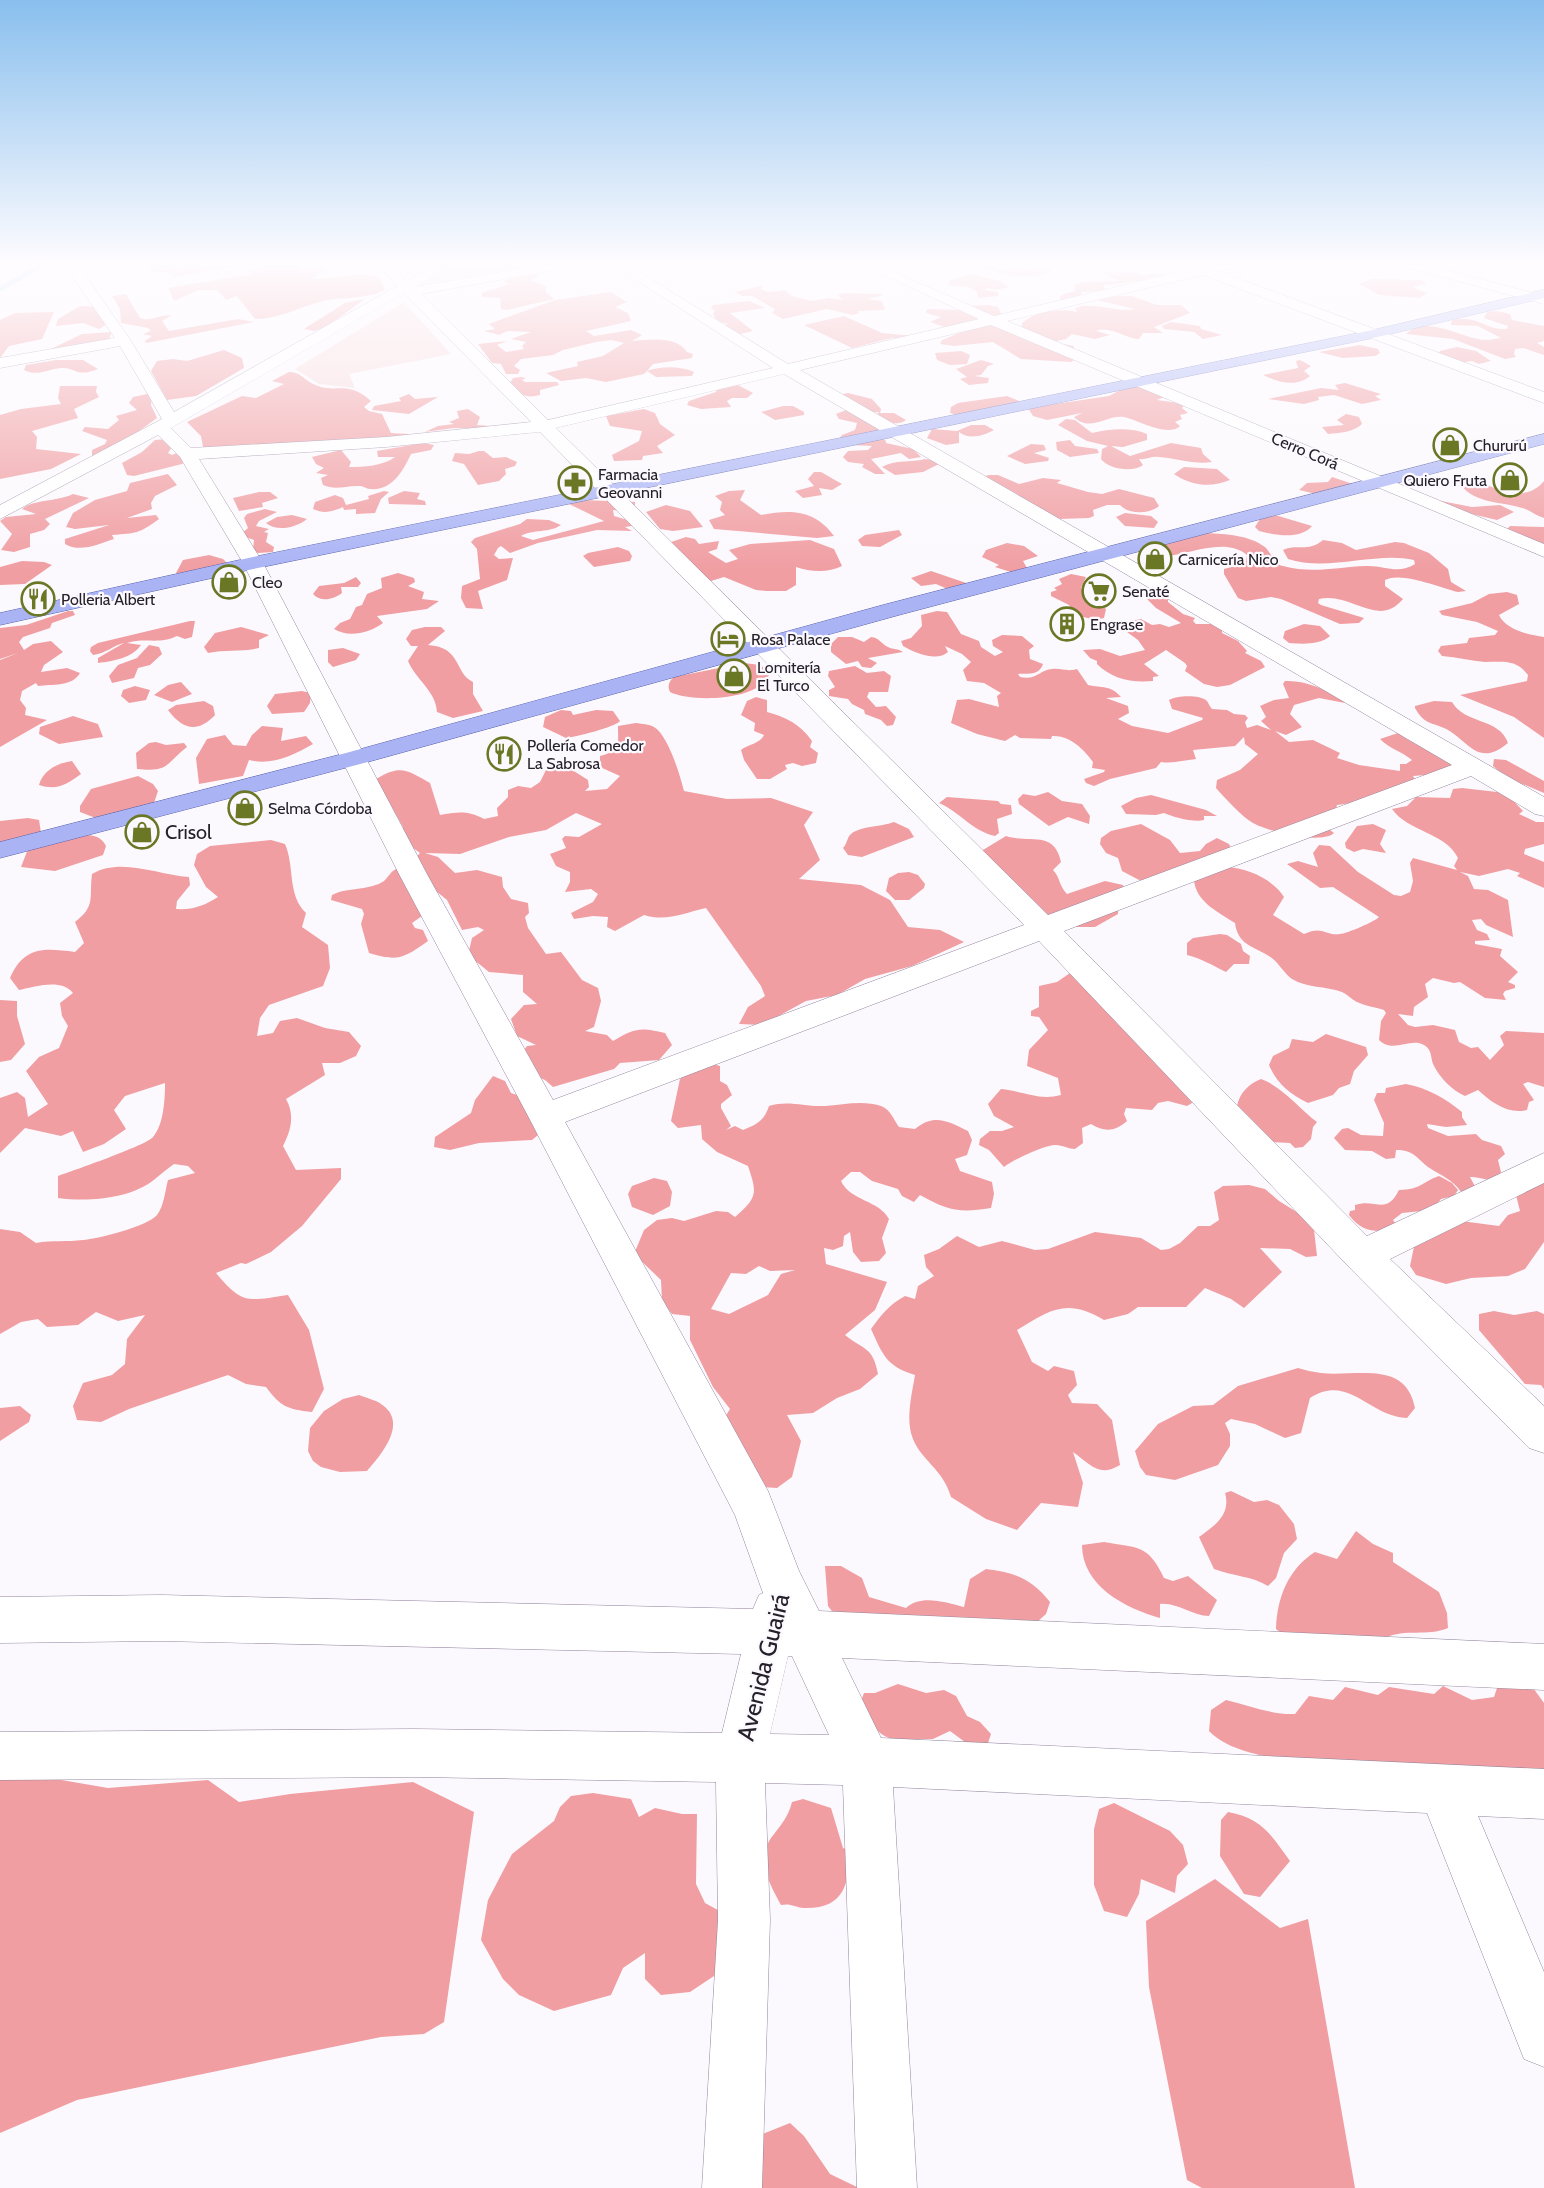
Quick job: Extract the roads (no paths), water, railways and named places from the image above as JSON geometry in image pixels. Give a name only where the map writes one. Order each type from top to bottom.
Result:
[{"type":"main road","points":[[0,619],[253,563],[898,433],[1205,367]]},
{"type":"main road","points":[[0,850],[355,758],[764,645],[1544,439]]},
{"type":"street","points":[[137,367],[166,424],[187,454],[253,563],[414,876],[545,1116],[1474,766]]},
{"type":"street","points":[[0,513],[268,367]]},
{"type":"street","points":[[487,367],[606,491],[764,645],[1044,928],[1362,1256],[1544,1434]]},
{"type":"street","points":[[783,367],[1544,808]]},
{"type":"street","points":[[187,454],[386,442],[545,426],[794,367]]},
{"type":"street","name":"Cerro Corá","points":[[1108,367],[1544,551]]},
{"type":"street","points":[[1461,367],[1544,398]]},
{"type":"street","points":[[21,482],[63,477]]},
{"type":"street","name":"Avenida Guairá","points":[[545,1116],[753,1506],[781,1582],[787,1632],[867,1761],[887,2188]]},
{"type":"street","points":[[1362,1256],[1544,1167]]},
{"type":"street","points":[[0,1620],[61,1617],[787,1632],[1308,1658],[1544,1666]]},
{"type":"street","name":"Avenida Guairá","points":[[732,2188],[744,1920],[740,1758],[787,1632]]},
{"type":"street","points":[[0,1756],[414,1753],[867,1761],[1544,1794]]},
{"type":"street","points":[[1442,1789],[1544,2039]]},
{"type":"place","name":"Chururú","points":[[1450,445]]},
{"type":"place","name":"Quiero Fruta","points":[[1510,480]]},
{"type":"place","name":"Farmacia Geovanni","points":[[575,483]]},
{"type":"place","name":"Carnicería Nico","points":[[1155,559]]},
{"type":"place","name":"Cleo","points":[[229,582]]},
{"type":"place","name":"Senaté","points":[[1099,591]]},
{"type":"place","name":"Polleria Albert","points":[[38,599]]},
{"type":"place","name":"Engrase","points":[[1067,624]]},
{"type":"place","name":"Rosa Palace","points":[[728,639]]},
{"type":"place","name":"Lomitería El Turco","points":[[734,676]]},
{"type":"place","name":"Pollería Comedor La Sabrosa","points":[[504,754]]},
{"type":"place","name":"Selma Córdoba","points":[[245,808]]},
{"type":"place","name":"Crisol","points":[[142,832]]}]
